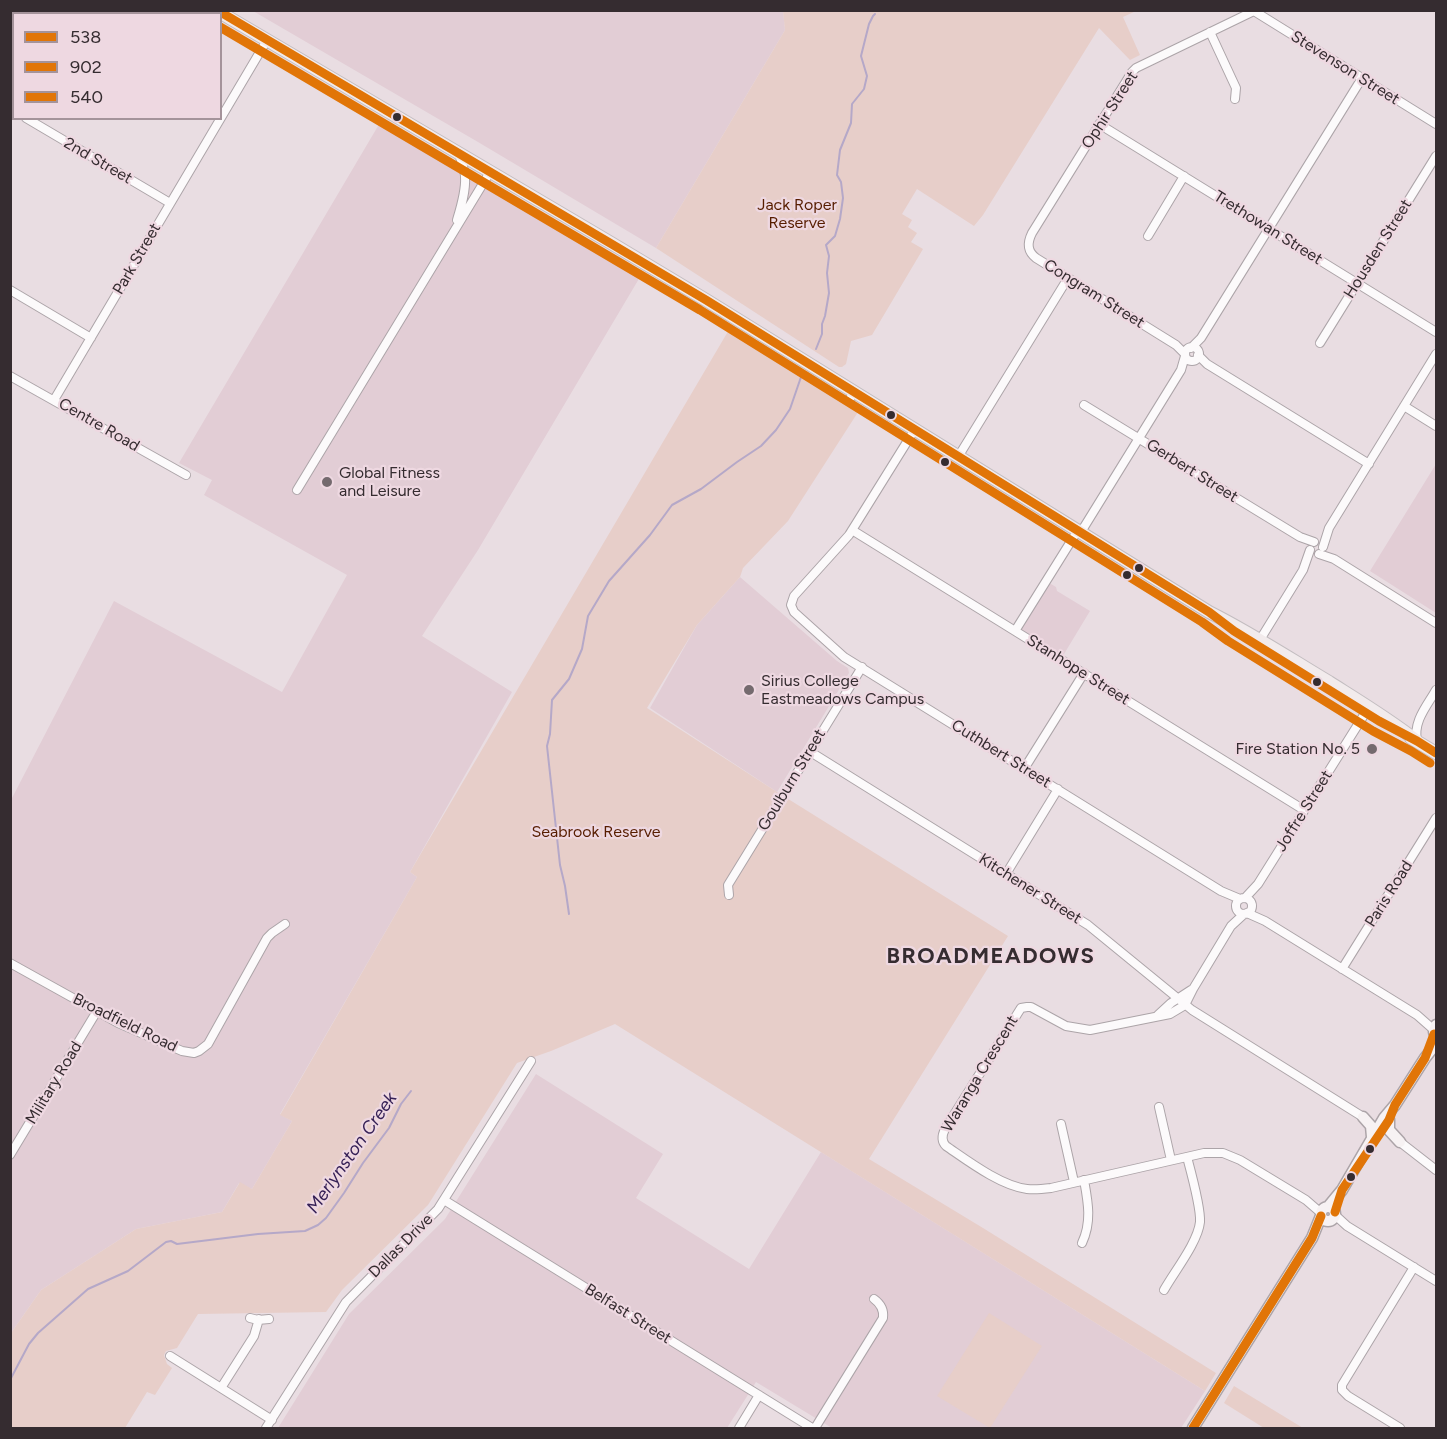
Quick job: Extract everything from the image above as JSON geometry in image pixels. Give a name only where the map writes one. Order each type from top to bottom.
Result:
[{"type":"main road","points":[[222,14],[706,300],[852,396],[915,429],[1209,612],[1236,625],[1258,642],[1437,753]]},
{"type":"main road","points":[[1367,710],[1399,733],[1417,741]]},
{"type":"street","name":"Ophir Street","points":[[1032,233],[1136,68],[1255,11]]},
{"type":"street","name":"Stevenson Street","points":[[1255,11],[1437,124]]},
{"type":"street","points":[[1210,32],[1236,88],[1235,99]]},
{"type":"street","name":"Park Street","points":[[222,116],[267,40]]},
{"type":"street","points":[[1015,631],[1192,354],[1362,78]]},
{"type":"street","name":"2nd Street","points":[[29,120],[171,203]]},
{"type":"street","name":"Park Street","points":[[54,400],[220,120]]},
{"type":"street","name":"Trethowan Street","points":[[1100,124],[1437,332]]},
{"type":"street","points":[[453,233],[465,181],[459,154]]},
{"type":"street","name":"Housden Street","points":[[1320,343],[1437,156]]},
{"type":"street","points":[[297,490],[490,172]]},
{"type":"street","points":[[1148,236],[1184,176]]},
{"type":"street","name":"Congram Street","points":[[1032,233],[1028,246],[1033,255],[1369,464]]},
{"type":"street","points":[[958,457],[1068,278]]},
{"type":"street","points":[[10,290],[91,338]]},
{"type":"street","points":[[1258,642],[1437,354]]},
{"type":"street","name":"Centre Road","points":[[10,376],[186,475]]},
{"type":"street","name":"Gerbert Street","points":[[1084,405],[1316,549]]},
{"type":"street","points":[[1404,406],[1437,426]]},
{"type":"street","points":[[852,530],[915,429]]},
{"type":"street","name":"Cuthbert Street","points":[[852,530],[798,592],[791,605],[797,616],[832,647],[844,657],[1417,1015],[1436,1032]]},
{"type":"street","name":"Stanhope Street","points":[[852,530],[1304,810]]},
{"type":"street","points":[[1316,549],[1437,623]]},
{"type":"street","name":"Goulburn Street","points":[[729,895],[728,885],[862,667]]},
{"type":"street","points":[[1024,768],[1084,673]]},
{"type":"street","points":[[1401,729],[1411,726],[1418,719],[1437,690]]},
{"type":"street","name":"Joffre Street","points":[[1185,1005],[1367,710]]},
{"type":"street","points":[[1417,741],[1415,729],[1418,719]]},
{"type":"street","name":"Kitchener Street","points":[[809,752],[1088,925],[1185,1005],[1363,1117]]},
{"type":"street","points":[[1005,874],[1058,789]]},
{"type":"street","name":"Paris Road","points":[[1342,969],[1437,818]]},
{"type":"street","name":"Broadfield Road","points":[[10,963],[118,1023],[182,1051],[194,1053],[208,1044],[267,938],[285,924]]},
{"type":"street","name":"Joffre Street","points":[[1178,999],[1193,989]]},
{"type":"street","name":"Waranga Crescent","points":[[1157,1016],[1178,999]]},
{"type":"street","name":"Waranga Crescent","points":[[1185,1005],[1170,1014],[1090,1030],[1066,1026],[1031,1007],[1021,1008],[943,1133],[942,1141],[946,1146],[1008,1184],[1026,1189],[1051,1188],[1210,1152],[1229,1154],[1437,1281]]},
{"type":"street","name":"Military Road","points":[[10,1155],[97,1011]]},
{"type":"street","points":[[1193,1428],[1425,1058],[1436,1032]]},
{"type":"street","name":"Dallas Drive","points":[[266,1428],[345,1302],[432,1217],[531,1061]]},
{"type":"street","points":[[1159,1107],[1171,1160]]},
{"type":"street","points":[[1363,1117],[1377,1121],[1386,1119]]},
{"type":"street","points":[[1363,1117],[1371,1126],[1375,1139]]},
{"type":"street","points":[[1386,1119],[1389,1130],[1400,1142],[1437,1170]]},
{"type":"street","points":[[1061,1124],[1074,1182]]},
{"type":"street","points":[[1375,1139],[1385,1136],[1400,1142]]},
{"type":"street","points":[[1164,1290],[1194,1240],[1200,1223],[1187,1157]]},
{"type":"street","points":[[1082,1243],[1089,1222],[1089,1203],[1084,1180]]},
{"type":"street","name":"Belfast Street","points":[[444,1200],[814,1428]]},
{"type":"street","points":[[1400,1428],[1348,1396],[1342,1390],[1342,1384],[1414,1267]]},
{"type":"street","points":[[814,1428],[883,1318],[882,1309],[874,1299]]},
{"type":"street","points":[[250,1318],[269,1319]]},
{"type":"street","points":[[221,1388],[254,1336],[259,1319]]},
{"type":"street","points":[[170,1356],[272,1420]]},
{"type":"street","points":[[739,1428],[759,1395]]},
{"type":"shaded area","points":[[783,10],[785,30],[656,248],[253,11]]},
{"type":"shaded area","points":[[381,121],[453,169],[640,277],[478,550],[422,636],[512,692],[410,872],[417,877],[280,1114],[292,1121],[252,1189],[239,1183],[222,1212],[136,1229],[41,1290],[11,1333],[11,800],[114,601],[282,692],[347,575],[204,495],[212,480],[179,463]]},
{"type":"shaded area","points":[[1436,464],[1436,613],[1370,571]]},
{"type":"shaded area","name":"Sirius College Eastmeadows Campus","points":[[740,577],[848,668],[849,673],[777,792],[650,708],[697,625]]},
{"type":"shaded area","points":[[1046,581],[1056,587],[1057,591],[1090,611],[1061,659],[1015,631]]},
{"type":"shaded area","points":[[536,1074],[663,1154],[636,1198],[749,1269],[821,1152],[1205,1391],[1181,1428],[832,1428],[756,1382],[727,1428],[278,1428],[349,1314],[445,1219]]},
{"type":"green space","name":"Jack Roper Reserve","points":[[783,11],[1136,11],[1123,17],[1140,55],[1130,60],[1099,28],[974,226],[917,189],[902,214],[912,220],[908,227],[917,233],[911,242],[923,249],[872,335],[851,341],[846,364],[842,367],[656,248],[785,30]]},
{"type":"green space","name":"Seabrook Reserve","points":[[730,328],[860,409],[788,521],[743,568],[740,577],[697,625],[647,708],[1008,936],[869,1159],[1216,1373],[1205,1391],[615,1024],[517,1063],[428,1205],[342,1290],[326,1312],[198,1314],[177,1348],[166,1351],[164,1355],[167,1364],[172,1368],[155,1395],[147,1392],[125,1428],[11,1428],[11,1333],[41,1290],[136,1229],[222,1212],[240,1182],[252,1189],[292,1121],[280,1115],[417,877],[410,872]]},
{"type":"green space","points":[[989,1313],[1042,1346],[990,1428],[937,1396]]},
{"type":"green space","points":[[1234,1386],[1303,1428],[1264,1428],[1224,1403]]},
{"type":"waterway","name":"Merlynston Creek","points":[[816,349],[822,334],[829,293],[827,273],[829,256],[826,245],[835,236],[843,198],[841,182],[837,175],[840,150],[851,123],[852,104],[864,89],[867,76],[861,56],[869,24],[875,14]]},
{"type":"waterway","name":"Merlynston Creek","points":[[569,914],[560,865],[547,746],[552,700],[569,679],[582,649],[588,616],[609,581],[650,535],[672,505],[701,489],[761,446],[776,430],[790,409],[801,377]]},
{"type":"waterway","name":"Merlynston Creek","points":[[10,1380],[29,1344],[38,1333],[88,1289],[128,1271],[166,1242],[171,1241],[177,1244],[305,1231],[318,1225],[344,1193],[389,1128],[401,1104],[411,1091]]},
{"type":"transit line","name":"538","points":[[222,13],[706,300],[1209,612],[1234,631],[1379,721],[1436,753]]},
{"type":"transit line","name":"902","points":[[222,28],[700,310],[1373,731],[1430,763]]},
{"type":"transit line","name":"540","points":[[1335,1212],[1342,1190],[1389,1120],[1395,1105],[1425,1058],[1434,1034]]},
{"type":"transit line","name":"540","points":[[1193,1428],[1312,1238],[1321,1216]]},
{"type":"place","name":"Global Fitness and Leisure","points":[[327,482]]},
{"type":"place","name":"Sirius College Eastmeadows Campus","points":[[749,690]]},
{"type":"place","name":"Fire Station No. 5","points":[[1372,749]]},
{"type":"district","name":"BROADMEADOWS","points":[[991,957]]}]
